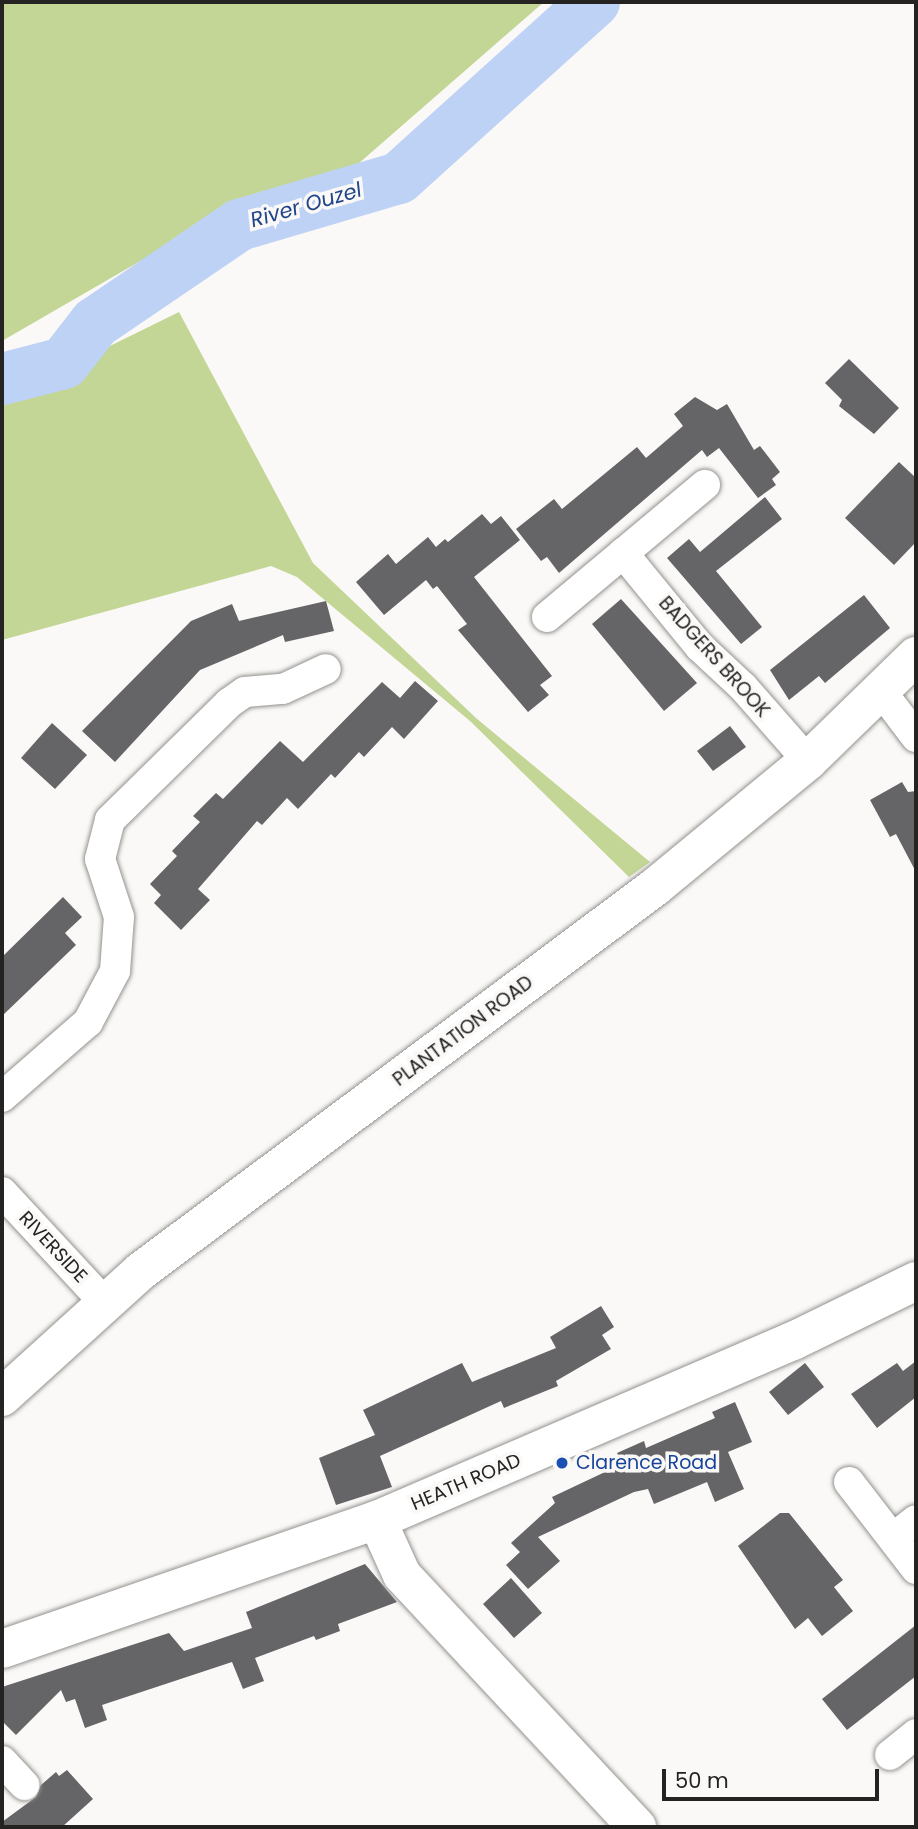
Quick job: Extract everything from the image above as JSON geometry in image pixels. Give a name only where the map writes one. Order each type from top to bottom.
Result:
[{"type":"street","points":[[547,617],[705,485]]},
{"type":"street","name":"BADGERS BROOK","points":[[622,553],[700,647],[743,687],[808,761]]},
{"type":"street","name":"PLANTATION ROAD","points":[[2,1397],[104,1303],[655,887],[808,761],[916,656]]},
{"type":"street","points":[[2,1097],[88,1022],[115,971],[119,918],[100,859],[110,820],[229,703],[245,692],[283,690],[326,669]]},
{"type":"street","points":[[881,691],[916,737]]},
{"type":"street","name":"RIVERSIDE","points":[[2,1192],[104,1303]]},
{"type":"street","name":"HEATH ROAD","points":[[2,1649],[377,1520],[793,1341],[916,1281]]},
{"type":"street","points":[[849,1482],[916,1569]]},
{"type":"street","points":[[377,1520],[402,1575],[637,1827]]},
{"type":"street","points":[[893,1538],[916,1520]]},
{"type":"street","points":[[890,1755],[916,1734]]},
{"type":"street","points":[[2,1761],[24,1785]]},
{"type":"green space","points":[[2,2],[544,2],[358,164],[232,208],[2,341]]},
{"type":"green space","points":[[179,312],[313,563],[476,718],[650,862],[629,877],[470,721],[297,577],[271,566],[2,640],[2,399]]},
{"type":"building","points":[[849,359],[899,408],[874,434],[839,406],[842,400],[825,383]]},
{"type":"building","points":[[695,397],[717,410],[727,404],[754,450],[760,446],[780,472],[772,479],[776,485],[758,498],[719,448],[707,457],[702,450],[559,573],[547,557],[541,561],[516,529],[554,499],[562,509],[637,447],[646,458],[683,426],[674,414]]},
{"type":"building","points":[[899,462],[916,478],[916,542],[894,565],[845,518]]},
{"type":"building","points":[[765,497],[782,519],[716,571],[762,627],[741,644],[667,558],[689,539],[700,552]]},
{"type":"building","points":[[482,514],[491,524],[501,516],[520,540],[474,577],[552,676],[540,685],[549,695],[528,712],[458,630],[467,624],[437,586],[433,589],[426,580],[384,615],[356,582],[388,554],[396,564],[428,537],[436,547],[445,539],[448,542]]},
{"type":"building","points":[[864,595],[890,628],[825,683],[819,676],[789,700],[770,670]]},
{"type":"building","points":[[621,599],[697,683],[664,711],[592,624]]},
{"type":"building","points":[[326,601],[334,631],[285,642],[283,635],[200,670],[115,762],[82,731],[191,621],[232,604],[239,621]]},
{"type":"building","points":[[415,681],[438,701],[404,739],[392,727],[364,757],[359,752],[335,778],[331,774],[298,809],[287,798],[262,825],[257,821],[198,889],[210,900],[181,930],[154,903],[161,895],[150,884],[177,856],[172,851],[200,822],[193,816],[216,793],[223,799],[280,741],[303,762],[382,682],[400,698]]},
{"type":"building","points":[[52,723],[87,755],[55,789],[21,758]]},
{"type":"building","points":[[730,726],[746,747],[713,771],[697,751]]},
{"type":"building","points":[[902,782],[908,792],[916,791],[916,872],[896,834],[890,837],[870,800]]},
{"type":"building","points":[[63,897],[82,917],[65,933],[76,945],[2,1016],[2,957]]},
{"type":"building","points":[[601,1306],[614,1327],[602,1335],[611,1349],[556,1381],[558,1386],[504,1408],[501,1401],[380,1456],[392,1487],[336,1505],[319,1458],[375,1435],[363,1410],[462,1363],[472,1382],[556,1348],[550,1337]]},
{"type":"building","points":[[916,1361],[916,1397],[877,1428],[851,1394],[897,1363],[903,1371]]},
{"type":"building","points":[[805,1363],[824,1387],[788,1415],[769,1392]]},
{"type":"building","points":[[735,1402],[752,1442],[728,1452],[744,1489],[715,1502],[707,1482],[654,1504],[648,1489],[634,1492],[538,1537],[560,1561],[528,1589],[506,1565],[520,1552],[511,1543],[555,1503],[552,1497],[622,1464],[617,1453],[644,1441],[646,1448],[715,1418],[712,1412]]},
{"type":"building","points":[[780,1513],[789,1513],[843,1580],[834,1587],[853,1611],[822,1636],[808,1618],[795,1629],[738,1546]]},
{"type":"building","points":[[365,1564],[397,1602],[338,1624],[340,1631],[316,1640],[314,1636],[255,1658],[264,1681],[243,1689],[232,1662],[102,1705],[107,1720],[85,1728],[75,1699],[66,1702],[61,1690],[16,1735],[2,1721],[2,1687],[169,1633],[184,1651],[252,1628],[246,1612]]},
{"type":"building","points":[[511,1578],[542,1613],[514,1638],[483,1604]]},
{"type":"building","points":[[916,1625],[916,1676],[847,1730],[822,1699]]},
{"type":"building","points":[[67,1770],[93,1799],[62,1827],[2,1827],[2,1822],[36,1797],[41,1785],[56,1772],[59,1776]]},
{"type":"waterway","name":"River Ouzel","points":[[2,379],[64,363],[95,323],[239,225],[399,178],[594,2]]},
{"type":"place","name":"Clarence Road","points":[[562,1463]]}]
